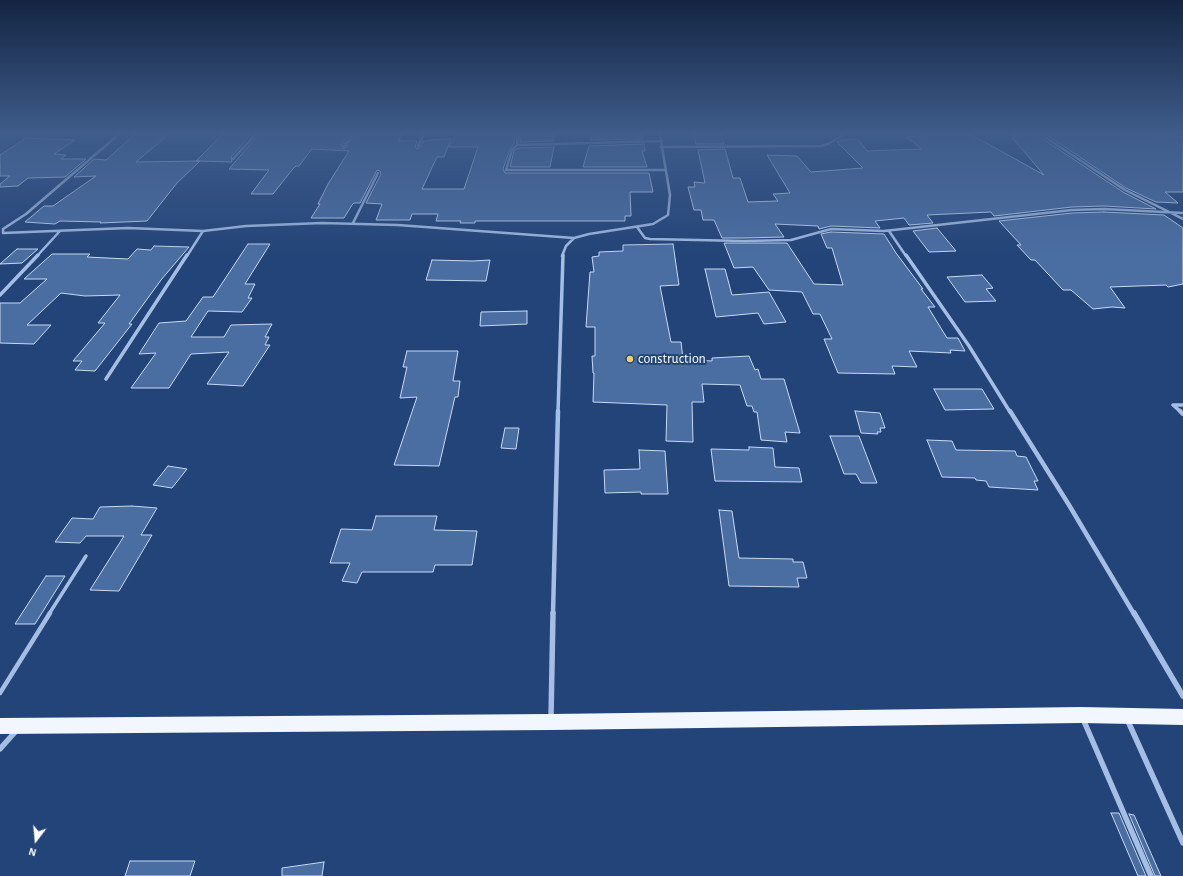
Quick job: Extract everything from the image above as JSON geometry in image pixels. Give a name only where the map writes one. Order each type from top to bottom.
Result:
[{"type":"highway","points":[[0,726],[551,722],[1081,715],[1183,717]]},
{"type":"street","points":[[70,176],[26,214],[3,229],[2,233],[128,228],[203,231],[246,226],[322,223],[398,225],[574,238],[589,234],[653,224],[668,215],[670,195],[666,176]]},
{"type":"street","points":[[354,224],[377,176]]},
{"type":"street","points":[[1104,176],[1125,190],[1183,219]]},
{"type":"street","points":[[637,227],[645,238],[662,240],[791,240],[838,228],[889,231],[1072,210],[1183,213]]},
{"type":"street","points":[[0,295],[60,231]]},
{"type":"street","points":[[106,378],[203,231]]},
{"type":"street","points":[[889,231],[969,346],[1069,505],[1183,696]]},
{"type":"street","points":[[551,722],[562,257],[566,246],[574,238]]},
{"type":"street","points":[[1183,405],[1173,405],[1183,414]]},
{"type":"street","points":[[1081,715],[1151,876]]},
{"type":"street","points":[[1126,717],[1183,842]]},
{"type":"street","points":[[0,749],[20,726]]},
{"type":"lane","points":[[0,694],[86,556]]},
{"type":"building","points":[[0,176],[66,176],[28,178],[18,186],[0,187],[0,184],[10,176]]},
{"type":"building","points":[[75,176],[184,176],[147,221],[100,223],[101,222],[60,221],[55,224],[25,222],[44,206],[53,206],[96,176],[74,177]]},
{"type":"building","points":[[265,176],[287,176],[273,194],[251,194]]},
{"type":"building","points":[[333,176],[374,176],[360,203],[354,203],[344,218],[311,218],[320,204],[318,204]]},
{"type":"building","points":[[380,176],[428,176],[422,189],[464,189],[468,176],[650,176],[653,192],[630,192],[631,216],[625,216],[625,221],[475,221],[475,223],[460,223],[461,221],[436,221],[438,214],[412,214],[410,220],[376,220],[382,204],[366,203]]},
{"type":"building","points":[[703,176],[732,176],[733,178],[740,178],[748,202],[778,201],[773,194],[790,193],[780,176],[1099,176],[1123,192],[1156,209],[1104,206],[1072,207],[994,216],[991,212],[927,215],[933,223],[909,225],[904,218],[875,221],[880,228],[831,226],[819,229],[818,226],[775,224],[784,237],[722,238],[714,220],[703,220],[701,210],[694,210],[688,187],[695,187],[694,182],[705,183]]},
{"type":"building","points":[[1108,176],[1183,176],[1183,192],[1165,192],[1178,203],[1156,202],[1126,188]]},
{"type":"building","points":[[1104,212],[1164,215],[1183,228],[1183,284],[1168,287],[1166,285],[1110,287],[1125,308],[1112,307],[1093,309],[1071,290],[1063,290],[1035,260],[1031,260],[1017,245],[1021,245],[999,221],[1072,213]]},
{"type":"building","points":[[937,228],[956,251],[929,252],[913,231]]},
{"type":"building","points":[[831,232],[884,234],[935,307],[928,307],[947,338],[958,338],[965,351],[950,350],[951,353],[909,351],[917,367],[892,366],[895,374],[838,373],[824,339],[832,339],[820,314],[813,314],[802,292],[769,290],[753,267],[734,268],[724,243],[787,243],[814,284],[843,285],[832,248],[827,248],[821,234]]},
{"type":"building","points":[[248,244],[270,244],[245,284],[255,284],[248,298],[252,298],[242,312],[208,311],[191,337],[224,337],[231,325],[272,324],[265,337],[269,337],[265,345],[270,345],[243,386],[207,384],[229,352],[191,354],[169,388],[131,388],[156,353],[139,354],[159,323],[186,321],[203,297],[213,297]]},
{"type":"building","points":[[673,244],[679,285],[660,286],[671,342],[681,342],[683,359],[712,361],[712,358],[749,356],[755,370],[758,369],[761,379],[784,379],[800,433],[785,432],[787,442],[761,440],[757,412],[754,412],[752,406],[747,406],[740,385],[702,384],[704,402],[692,402],[693,442],[666,441],[667,405],[593,402],[594,373],[592,356],[595,356],[595,327],[586,327],[590,272],[594,272],[592,257],[599,256],[599,252],[623,251],[623,245]]},
{"type":"building","points":[[154,246],[189,247],[161,280],[129,324],[132,324],[95,371],[75,370],[82,361],[73,361],[105,323],[98,323],[120,295],[85,296],[61,293],[27,325],[51,325],[34,344],[0,343],[0,303],[20,303],[47,279],[24,279],[52,254],[90,254],[87,257],[128,259],[137,249],[151,250]]},
{"type":"building","points":[[17,249],[38,249],[22,263],[0,264]]},
{"type":"building","points":[[432,260],[490,260],[486,281],[426,280]]},
{"type":"building","points":[[705,269],[725,269],[732,295],[769,292],[786,322],[764,324],[758,313],[716,317]]},
{"type":"building","points":[[982,275],[993,288],[986,289],[996,301],[965,302],[947,277]]},
{"type":"building","points":[[527,311],[527,324],[480,326],[481,312]]},
{"type":"building","points":[[407,351],[458,351],[453,381],[460,381],[458,397],[455,397],[439,466],[394,465],[417,397],[400,398],[407,367],[403,367]]},
{"type":"building","points":[[934,389],[982,389],[994,409],[945,410]]},
{"type":"building","points":[[855,411],[880,413],[885,428],[880,428],[881,432],[877,432],[878,434],[861,433]]},
{"type":"building","points":[[505,428],[519,428],[516,449],[501,448]]},
{"type":"building","points":[[830,436],[859,436],[877,483],[861,483],[856,474],[844,474]]},
{"type":"building","points":[[927,440],[952,441],[956,450],[1015,451],[1017,456],[1026,457],[1038,481],[1034,481],[1038,490],[989,487],[986,481],[976,480],[975,478],[942,477]]},
{"type":"building","points":[[749,447],[773,448],[775,467],[799,468],[802,482],[715,481],[711,449],[749,450]]},
{"type":"building","points":[[639,450],[665,451],[668,494],[641,494],[641,492],[605,493],[604,470],[640,469]]},
{"type":"building","points":[[168,466],[187,469],[172,488],[153,485]]},
{"type":"building","points":[[132,506],[157,508],[141,535],[152,535],[119,591],[90,590],[124,536],[86,536],[80,543],[55,542],[72,518],[93,519],[100,507]]},
{"type":"building","points":[[719,510],[732,511],[739,558],[793,559],[793,562],[803,562],[807,578],[797,578],[799,587],[729,586]]},
{"type":"building","points":[[376,516],[437,516],[434,530],[477,531],[472,565],[435,565],[433,572],[362,572],[357,583],[342,581],[350,563],[330,563],[341,529],[372,530]]},
{"type":"building","points":[[46,576],[65,576],[35,624],[15,624]]},
{"type":"building","points":[[1111,813],[1119,813],[1146,876],[1138,876]]},
{"type":"building","points":[[1129,814],[1134,815],[1161,876],[1155,876]]},
{"type":"building","points":[[130,861],[195,861],[190,876],[125,876]]},
{"type":"building","points":[[324,862],[322,876],[282,876],[282,868]]},
{"type":"place","name":"construction","points":[[630,359]]}]
